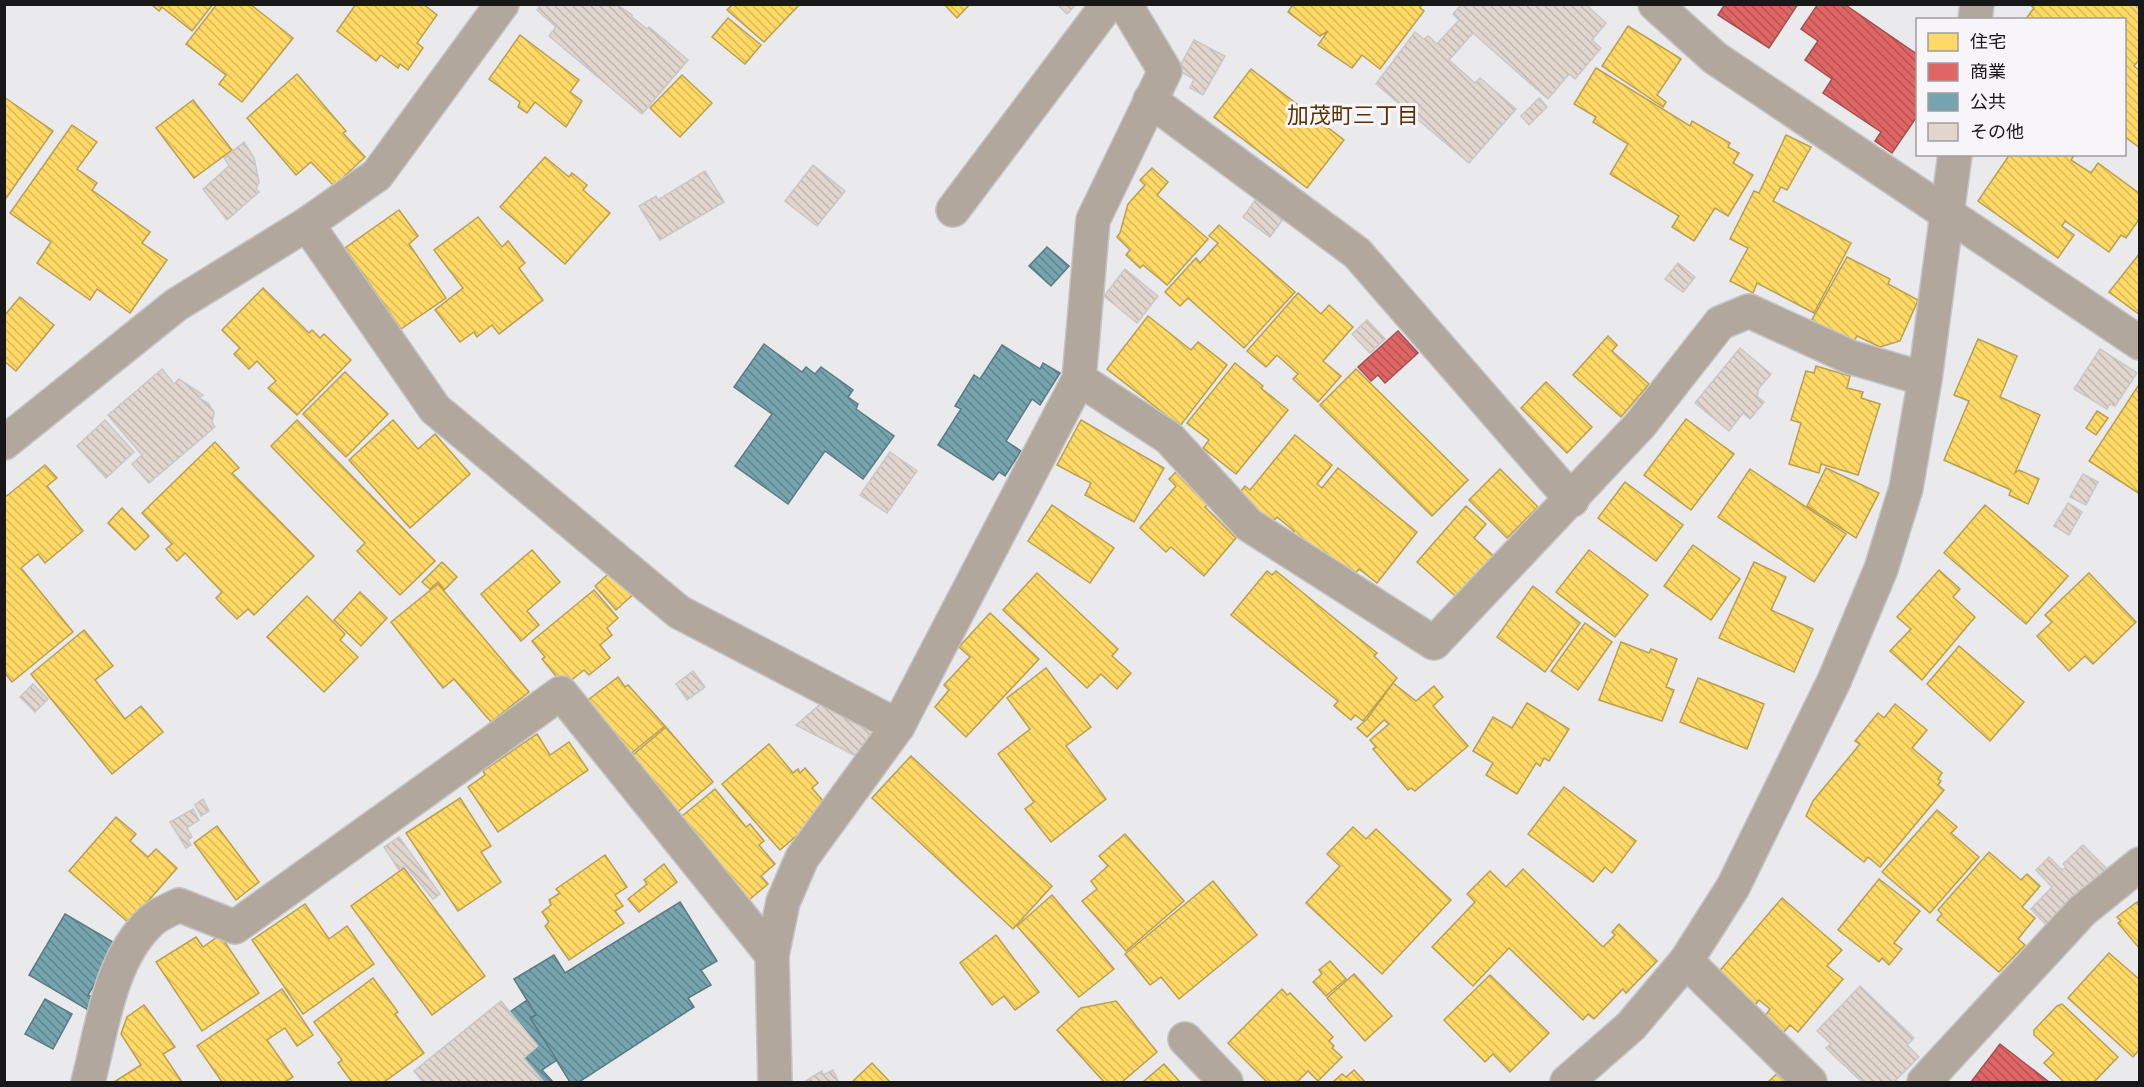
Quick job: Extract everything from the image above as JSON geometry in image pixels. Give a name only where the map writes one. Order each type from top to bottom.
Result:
[{"type":"street","points":[[4,443],[176,305],[307,224],[377,175],[502,4]]},
{"type":"street","points":[[954,210],[1108,4]]},
{"type":"street","points":[[775,1083],[772,955],[783,902],[802,858],[898,726],[1079,379],[1093,220],[1164,71],[1125,4]]},
{"type":"street","points":[[1655,4],[1716,58],[2139,343]]},
{"type":"street","points":[[1150,100],[1357,254],[1572,500]]},
{"type":"street","points":[[1567,1083],[1631,1026],[1686,961],[1733,887],[1834,681],[1881,569],[1906,488],[1924,379],[1955,156]]},
{"type":"street","points":[[307,224],[435,409],[679,612],[898,726]]},
{"type":"street","points":[[1079,379],[1169,438],[1249,525],[1434,643],[1572,500],[1640,425],[1720,324],[1749,311],[1850,357],[1924,379]]},
{"type":"street","points":[[88,1083],[114,981],[127,949],[152,920],[179,905],[235,927],[561,693],[772,955]]},
{"type":"street","points":[[1924,1083],[2082,911],[2139,864]]},
{"type":"street","points":[[1686,961],[1810,1083]]},
{"type":"street","points":[[1185,1039],[1226,1083]]},
{"type":"building: 住宅","points":[[151,4],[213,4],[192,31],[162,7],[159,11]]},
{"type":"building: 住宅","points":[[217,4],[250,4],[293,38],[242,102],[219,84],[226,75],[186,44]]},
{"type":"building: 住宅","points":[[356,4],[423,4],[437,15],[417,43],[423,48],[408,70],[400,64],[398,68],[381,55],[376,61],[337,31]]},
{"type":"building: 住宅","points":[[733,4],[800,4],[764,42],[727,10]]},
{"type":"building: 住宅","points":[[944,4],[970,4],[957,18]]},
{"type":"building: 住宅","points":[[1293,4],[1422,4],[1420,8],[1424,11],[1380,69],[1362,55],[1352,68],[1318,45],[1328,31],[1320,36],[1288,12]]},
{"type":"building: 住宅","points":[[2029,4],[2133,4],[2140,9],[2140,59],[2134,66],[2140,71],[2140,148],[2126,138],[2126,18],[2026,18],[2034,8]]},
{"type":"building: 住宅","points":[[728,18],[761,45],[745,64],[712,37]]},
{"type":"building: 住宅","points":[[1628,26],[1681,59],[1657,95],[1666,102],[1663,107],[1602,66]]},
{"type":"building: 住宅","points":[[520,35],[579,80],[570,92],[582,101],[566,127],[535,102],[527,113],[518,107],[520,102],[489,79]]},
{"type":"building: 住宅","points":[[1596,68],[1690,126],[1692,121],[1730,143],[1728,147],[1739,153],[1733,163],[1753,175],[1728,216],[1715,208],[1694,241],[1672,227],[1679,216],[1610,174],[1628,144],[1593,122],[1596,117],[1574,104]]},
{"type":"building: 住宅","points":[[1251,69],[1344,140],[1307,188],[1214,117]]},
{"type":"building: 住宅","points":[[297,74],[346,131],[343,133],[365,157],[334,186],[311,162],[296,175],[247,118]]},
{"type":"building: 住宅","points":[[682,75],[712,103],[680,137],[650,108]]},
{"type":"building: 住宅","points":[[4,97],[53,131],[4,201]]},
{"type":"building: 住宅","points":[[193,100],[232,150],[194,178],[156,128]]},
{"type":"building: 住宅","points":[[72,125],[97,142],[77,169],[97,183],[92,190],[150,232],[142,243],[167,260],[130,313],[97,289],[90,300],[37,263],[51,242],[10,213]]},
{"type":"building: 住宅","points":[[1786,135],[1811,147],[1787,190],[1781,187],[1773,201],[1851,243],[1814,313],[1757,283],[1753,293],[1730,281],[1748,248],[1730,239],[1754,191],[1759,193]]},
{"type":"building: 住宅","points":[[2009,156],[2074,156],[2071,160],[2091,173],[2098,163],[2140,194],[2140,218],[2126,238],[2121,235],[2109,252],[2065,221],[2062,226],[2074,235],[2058,258],[1978,201]]},
{"type":"building: 住宅","points":[[545,157],[569,177],[572,173],[587,185],[583,190],[610,213],[565,264],[500,207]]},
{"type":"building: 住宅","points":[[1152,168],[1168,182],[1157,195],[1208,239],[1167,285],[1143,265],[1140,268],[1126,255],[1130,250],[1117,237],[1128,204],[1145,185],[1140,180]]},
{"type":"building: 住宅","points":[[399,210],[418,236],[409,244],[446,298],[401,329],[345,248]]},
{"type":"building: 住宅","points":[[478,217],[502,247],[508,241],[525,263],[519,268],[543,300],[499,334],[492,325],[477,337],[474,332],[460,342],[435,310],[463,288],[434,250]]},
{"type":"building: 住宅","points":[[1219,225],[1295,292],[1244,348],[1188,298],[1180,306],[1165,292],[1196,258],[1200,263],[1218,243],[1209,236]]},
{"type":"building: 住宅","points":[[2140,253],[2140,315],[2109,292]]},
{"type":"building: 住宅","points":[[1847,257],[1890,279],[1888,284],[1918,300],[1900,341],[1880,347],[1857,336],[1850,347],[1809,325]]},
{"type":"building: 住宅","points":[[263,288],[309,333],[312,330],[320,338],[324,334],[351,360],[297,415],[268,388],[276,381],[257,361],[249,369],[234,354],[240,348],[222,330]]},
{"type":"building: 住宅","points":[[1298,293],[1321,314],[1329,305],[1353,327],[1323,361],[1341,376],[1318,402],[1293,379],[1298,374],[1277,355],[1266,367],[1247,351]]},
{"type":"building: 住宅","points":[[20,297],[54,325],[16,371],[4,361],[4,316]]},
{"type":"building: 住宅","points":[[1148,316],[1191,350],[1198,342],[1227,365],[1180,426],[1107,369]]},
{"type":"building: 住宅","points":[[1608,336],[1617,345],[1612,351],[1649,384],[1621,417],[1573,375]]},
{"type":"building: 住宅","points":[[1978,339],[2017,356],[2000,397],[2040,415],[2015,473],[2019,470],[2039,479],[2028,504],[2009,495],[2011,490],[1944,460],[1969,401],[1954,395]]},
{"type":"building: 住宅","points":[[1235,363],[1288,410],[1236,474],[1203,448],[1209,440],[1187,423]]},
{"type":"building: 住宅","points":[[1816,366],[1850,376],[1847,388],[1863,392],[1861,398],[1880,404],[1858,475],[1821,464],[1819,473],[1789,464],[1801,423],[1791,420],[1806,371],[1814,373]]},
{"type":"building: 住宅","points":[[1356,369],[1468,480],[1432,516],[1320,405]]},
{"type":"building: 住宅","points":[[345,372],[388,414],[346,457],[303,414]]},
{"type":"building: 住宅","points":[[1546,382],[1592,427],[1567,453],[1521,408]]},
{"type":"building: 住宅","points":[[2140,383],[2140,494],[2089,461]]},
{"type":"building: 住宅","points":[[2097,411],[2108,418],[2096,435],[2086,428]]},
{"type":"building: 住宅","points":[[1686,419],[1734,454],[1691,510],[1644,475]]},
{"type":"building: 住宅","points":[[297,420],[435,561],[400,595],[357,551],[365,543],[271,446]]},
{"type":"building: 住宅","points":[[393,420],[418,449],[435,434],[470,474],[410,528],[349,460]]},
{"type":"building: 住宅","points":[[1081,420],[1164,468],[1134,522],[1085,495],[1091,483],[1057,465]]},
{"type":"building: 住宅","points":[[1295,435],[1332,465],[1317,484],[1322,488],[1338,468],[1417,532],[1377,583],[1359,569],[1352,578],[1290,536],[1294,531],[1277,517],[1270,525],[1236,497],[1245,486],[1250,490]]},
{"type":"building: 住宅","points":[[215,442],[239,468],[232,473],[314,556],[254,615],[248,609],[237,619],[216,598],[222,592],[185,553],[177,561],[166,549],[172,544],[142,513]]},
{"type":"building: 住宅","points":[[45,465],[57,478],[47,486],[83,531],[45,563],[38,554],[21,568],[73,632],[12,682],[4,672],[4,498]]},
{"type":"building: 住宅","points":[[1826,468],[1879,493],[1856,538],[1807,506]]},
{"type":"building: 住宅","points":[[1500,469],[1538,507],[1507,538],[1469,500]]},
{"type":"building: 住宅","points":[[1750,469],[1846,534],[1814,582],[1718,517]]},
{"type":"building: 住宅","points":[[1178,470],[1211,502],[1205,507],[1236,538],[1204,576],[1171,547],[1166,552],[1140,528],[1176,486],[1169,479]]},
{"type":"building: 住宅","points":[[1625,482],[1683,525],[1656,561],[1598,518]]},
{"type":"building: 住宅","points":[[1052,505],[1114,548],[1090,583],[1028,541]]},
{"type":"building: 住宅","points":[[1985,505],[2068,576],[2026,624],[1944,553]]},
{"type":"building: 住宅","points":[[1466,506],[1486,524],[1474,538],[1498,560],[1462,602],[1417,562]]},
{"type":"building: 住宅","points":[[122,508],[149,536],[135,550],[108,523]]},
{"type":"building: 住宅","points":[[1693,545],[1740,579],[1711,620],[1664,586]]},
{"type":"building: 住宅","points":[[532,550],[560,582],[527,611],[539,625],[521,641],[481,594]]},
{"type":"building: 住宅","points":[[1589,550],[1648,595],[1615,637],[1556,592]]},
{"type":"building: 住宅","points":[[442,562],[457,577],[444,590],[438,582],[430,589],[422,582]]},
{"type":"building: 住宅","points":[[1754,562],[1786,577],[1771,610],[1813,629],[1794,672],[1719,638]]},
{"type":"building: 住宅","points":[[616,567],[637,591],[616,610],[595,586]]},
{"type":"building: 住宅","points":[[1939,570],[1960,589],[1953,597],[1975,617],[1922,680],[1890,651],[1911,629],[1897,617]]},
{"type":"building: 住宅","points":[[1267,571],[1272,575],[1276,571],[1377,653],[1374,656],[1397,678],[1363,721],[1355,715],[1351,720],[1334,706],[1338,701],[1231,615]]},
{"type":"building: 住宅","points":[[1037,573],[1118,649],[1112,656],[1131,673],[1117,689],[1101,674],[1087,688],[1003,610]]},
{"type":"building: 住宅","points":[[2089,573],[2136,622],[2093,664],[2085,656],[2069,671],[2037,636],[2052,622],[2045,615]]},
{"type":"building: 住宅","points":[[438,584],[529,692],[491,722],[454,679],[443,688],[391,622]]},
{"type":"building: 住宅","points":[[1533,586],[1580,623],[1545,672],[1497,637]]},
{"type":"building: 住宅","points":[[594,590],[618,618],[607,628],[612,635],[600,645],[610,658],[589,675],[584,670],[564,686],[542,659],[545,657],[532,641]]},
{"type":"building: 住宅","points":[[360,592],[387,618],[361,646],[334,620]]},
{"type":"building: 住宅","points":[[307,596],[345,634],[340,640],[358,657],[324,692],[267,637]]},
{"type":"building: 住宅","points":[[990,613],[1039,659],[966,737],[935,707],[949,690],[944,685],[970,657],[959,647]]},
{"type":"building: 住宅","points":[[1585,623],[1612,642],[1578,690],[1551,671]]},
{"type":"building: 住宅","points":[[84,630],[113,666],[95,680],[125,719],[141,706],[163,732],[112,774],[31,674]]},
{"type":"building: 住宅","points":[[1621,642],[1649,653],[1651,649],[1677,659],[1666,687],[1674,690],[1662,721],[1599,700]]},
{"type":"building: 住宅","points":[[1959,646],[2024,702],[1990,741],[1927,684]]},
{"type":"building: 住宅","points":[[1046,668],[1091,727],[1066,746],[1106,799],[1051,842],[1025,809],[1034,802],[998,754],[1030,729],[1007,698]]},
{"type":"building: 住宅","points":[[618,677],[625,687],[628,685],[665,726],[618,764],[575,710]]},
{"type":"building: 住宅","points":[[1698,678],[1764,704],[1747,749],[1680,722]]},
{"type":"building: 住宅","points":[[1393,683],[1416,701],[1434,686],[1443,697],[1433,706],[1468,746],[1415,791],[1411,788],[1408,790],[1373,749],[1376,747],[1370,740],[1389,724],[1384,720],[1367,737],[1357,728],[1367,719]]},
{"type":"building: 住宅","points":[[1527,703],[1569,729],[1549,761],[1544,758],[1540,766],[1536,763],[1517,794],[1486,775],[1493,763],[1473,751],[1493,717],[1512,728]]},
{"type":"building: 住宅","points":[[1895,704],[1927,730],[1912,748],[1942,773],[1938,779],[1941,781],[1938,785],[1944,790],[1880,867],[1868,857],[1864,862],[1806,816],[1813,801],[1860,744],[1855,741],[1878,713],[1884,718]]},
{"type":"building: 住宅","points":[[666,727],[713,782],[668,820],[622,764]]},
{"type":"building: 住宅","points":[[537,734],[550,755],[569,742],[588,770],[498,832],[468,787],[485,775],[483,771]]},
{"type":"building: 住宅","points":[[769,744],[793,773],[798,769],[800,773],[805,768],[818,783],[812,788],[829,808],[780,850],[722,784]]},
{"type":"building: 住宅","points":[[911,756],[1052,886],[1013,929],[872,798]]},
{"type":"building: 住宅","points":[[1564,787],[1636,841],[1612,873],[1605,867],[1593,882],[1528,834]]},
{"type":"building: 住宅","points":[[715,789],[746,827],[750,824],[764,841],[759,845],[775,864],[761,876],[768,884],[743,905],[676,821]]},
{"type":"building: 住宅","points":[[460,798],[491,846],[481,852],[501,882],[458,911],[406,833]]},
{"type":"building: 住宅","points":[[1937,810],[1957,827],[1951,833],[1979,857],[1930,913],[1882,872]]},
{"type":"building: 住宅","points":[[116,817],[136,834],[130,841],[148,857],[156,849],[177,868],[129,923],[69,871]]},
{"type":"building: 住宅","points":[[217,826],[259,882],[236,900],[194,843]]},
{"type":"building: 住宅","points":[[1353,827],[1366,839],[1376,829],[1451,900],[1382,974],[1306,903],[1340,866],[1327,854]]},
{"type":"building: 住宅","points":[[1125,834],[1184,901],[1126,951],[1082,901],[1097,889],[1091,881],[1108,866],[1099,856]]},
{"type":"building: 住宅","points":[[1989,852],[2021,880],[2027,874],[2040,886],[2022,907],[2035,918],[2018,939],[2025,945],[1999,972],[1937,920],[1942,914],[1938,910]]},
{"type":"building: 住宅","points":[[605,855],[627,887],[615,895],[623,906],[615,911],[624,923],[569,960],[545,926],[549,922],[542,912],[551,905],[549,900],[560,893],[556,889]]},
{"type":"building: 住宅","points":[[664,864],[677,882],[639,912],[628,899],[647,884],[644,880]]},
{"type":"building: 住宅","points":[[404,868],[485,976],[432,1015],[351,906]]},
{"type":"building: 住宅","points":[[1523,869],[1603,947],[1615,935],[1612,932],[1619,924],[1657,961],[1626,993],[1623,989],[1594,1019],[1588,1014],[1583,1020],[1509,948],[1473,986],[1432,947],[1475,902],[1467,894],[1490,871],[1506,887]]},
{"type":"building: 住宅","points":[[1879,879],[1920,911],[1894,943],[1902,949],[1889,965],[1882,958],[1879,962],[1838,930]]},
{"type":"building: 住宅","points":[[1213,881],[1257,935],[1179,999],[1161,977],[1150,985],[1125,954]]},
{"type":"building: 住宅","points":[[1052,895],[1114,969],[1079,997],[1017,926]]},
{"type":"building: 住宅","points":[[1782,898],[1842,950],[1827,966],[1843,979],[1798,1032],[1790,1025],[1784,1032],[1765,1016],[1770,1009],[1759,1000],[1755,1005],[1717,974]]},
{"type":"building: 住宅","points":[[2137,902],[2140,905],[2140,949],[2118,923],[2121,921],[2117,917]]},
{"type":"building: 住宅","points":[[305,904],[329,939],[347,926],[374,964],[303,1014],[252,940]]},
{"type":"building: 住宅","points":[[220,935],[259,993],[202,1031],[156,962],[196,937],[203,947]]},
{"type":"building: 住宅","points":[[996,935],[1039,992],[1015,1010],[1004,996],[992,1005],[960,963]]},
{"type":"building: 住宅","points":[[2109,953],[2140,980],[2140,1049],[2133,1057],[2068,998]]},
{"type":"building: 住宅","points":[[1330,961],[1346,979],[1326,996],[1313,982],[1322,974],[1319,970]]},
{"type":"building: 住宅","points":[[1354,974],[1392,1016],[1365,1041],[1327,998]]},
{"type":"building: 住宅","points":[[1490,975],[1549,1033],[1510,1072],[1493,1054],[1485,1062],[1444,1020]]},
{"type":"building: 住宅","points":[[373,978],[398,1012],[395,1014],[424,1053],[384,1082],[352,1082],[338,1063],[342,1060],[314,1022]]},
{"type":"building: 住宅","points":[[282,989],[313,1035],[297,1046],[285,1028],[267,1040],[293,1077],[285,1082],[222,1082],[197,1046]]},
{"type":"building: 住宅","points":[[1282,989],[1287,995],[1290,993],[1333,1037],[1329,1041],[1334,1046],[1332,1048],[1342,1057],[1318,1081],[1308,1071],[1297,1082],[1267,1082],[1228,1043]]},
{"type":"building: 住宅","points":[[1116,1001],[1157,1052],[1122,1082],[1104,1082],[1057,1030],[1081,1008]]},
{"type":"building: 住宅","points":[[2062,1004],[2118,1057],[2094,1082],[2064,1082],[2044,1063],[2054,1053],[2034,1035],[2034,1030],[2057,1006]]},
{"type":"building: 住宅","points":[[144,1005],[175,1047],[163,1054],[182,1082],[114,1082],[141,1065],[121,1034],[127,1017]]},
{"type":"building: 住宅","points":[[872,1063],[890,1082],[852,1082]]},
{"type":"building: 住宅","points":[[1164,1064],[1180,1082],[1143,1082]]},
{"type":"building: 住宅","points":[[1354,1070],[1365,1082],[1333,1082],[1342,1074],[1346,1077]]},
{"type":"building: 住宅","points":[[1780,1071],[1791,1082],[1768,1082]]},
{"type":"building: 商業","points":[[1725,4],[1798,4],[1769,48],[1718,15]]},
{"type":"building: 商業","points":[[1818,4],[1844,4],[1916,54],[1916,118],[1892,153],[1875,141],[1881,132],[1823,93],[1832,79],[1805,60],[1818,41],[1801,29]]},
{"type":"building: 商業","points":[[1398,331],[1418,353],[1385,383],[1378,375],[1371,381],[1358,367]]},
{"type":"building: 商業","points":[[2000,1044],[2049,1082],[1971,1082]]},
{"type":"building: 公共","points":[[1047,247],[1069,266],[1051,286],[1029,266]]},
{"type":"building: 公共","points":[[764,344],[802,372],[806,367],[815,374],[821,367],[853,390],[848,397],[858,404],[856,409],[894,436],[863,479],[825,451],[788,504],[735,466],[772,414],[734,387]]},
{"type":"building: 公共","points":[[1002,345],[1040,369],[1043,363],[1060,373],[1040,405],[1032,399],[1006,441],[1021,451],[1005,476],[999,472],[993,480],[938,445],[961,409],[955,406],[974,375],[980,379]]},
{"type":"building: 公共","points":[[680,902],[717,961],[701,970],[711,985],[688,998],[694,1007],[579,1082],[570,1082],[530,1018],[536,1015],[514,979],[554,955],[565,973]]},
{"type":"building: 公共","points":[[65,914],[118,945],[88,995],[102,1002],[95,1014],[29,975]]},
{"type":"building: 公共","points":[[45,999],[72,1014],[53,1049],[25,1034]]},
{"type":"building: 公共","points":[[527,1000],[536,1015],[530,1018],[557,1060],[542,1070],[553,1082],[544,1082],[524,1058],[538,1046],[510,1012]]},
{"type":"building: その他","points":[[542,4],[616,4],[647,29],[649,27],[688,60],[642,114],[549,36],[556,27],[537,10]]},
{"type":"building: その他","points":[[1057,4],[1076,4],[1067,14]]},
{"type":"building: その他","points":[[1462,4],[1585,4],[1606,23],[1592,40],[1601,48],[1575,79],[1569,74],[1548,99],[1473,33],[1449,60],[1475,83],[1480,78],[1516,109],[1469,163],[1376,84],[1415,32],[1424,39],[1428,36],[1437,44],[1459,20],[1453,14]]},
{"type":"building: その他","points":[[1194,40],[1225,56],[1203,95],[1190,88],[1194,79],[1178,70]]},
{"type":"building: その他","points":[[1539,98],[1547,107],[1529,125],[1521,116]]},
{"type":"building: その他","points":[[244,142],[254,158],[259,182],[256,189],[259,192],[227,220],[203,189],[229,166],[224,158]]},
{"type":"building: その他","points":[[813,165],[845,191],[817,226],[785,201]]},
{"type":"building: その他","points":[[705,171],[724,202],[660,240],[639,206],[656,196],[658,200]]},
{"type":"building: その他","points":[[1256,199],[1283,219],[1270,237],[1243,217]]},
{"type":"building: その他","points":[[1678,263],[1695,277],[1683,292],[1665,279]]},
{"type":"building: その他","points":[[1125,269],[1158,296],[1137,323],[1104,296]]},
{"type":"building: その他","points":[[1367,320],[1385,339],[1370,353],[1352,334]]},
{"type":"building: その他","points":[[1740,348],[1771,374],[1759,388],[1757,396],[1764,402],[1750,419],[1743,413],[1729,431],[1695,403]]},
{"type":"building: その他","points":[[2100,349],[2137,373],[2115,406],[2110,404],[2107,409],[2074,389]]},
{"type":"building: その他","points":[[162,369],[174,384],[179,379],[203,395],[199,398],[208,403],[214,412],[212,423],[215,427],[149,483],[132,464],[142,455],[108,415]]},
{"type":"building: その他","points":[[105,420],[134,452],[106,478],[77,446]]},
{"type":"building: その他","points":[[890,452],[917,471],[887,513],[860,495]]},
{"type":"building: その他","points":[[2083,474],[2098,482],[2086,505],[2070,497]]},
{"type":"building: その他","points":[[2068,503],[2082,512],[2069,535],[2054,526]]},
{"type":"building: その他","points":[[693,671],[705,687],[687,700],[676,684]]},
{"type":"building: その他","points":[[33,684],[48,699],[35,712],[20,697]]},
{"type":"building: その他","points":[[823,702],[877,731],[863,757],[854,755],[796,725]]},
{"type":"building: その他","points":[[203,799],[209,811],[201,816],[195,805]]},
{"type":"building: その他","points":[[193,809],[199,820],[187,828],[192,837],[188,840],[191,845],[186,848],[170,822]]},
{"type":"building: その他","points":[[399,837],[440,894],[433,899],[405,865],[399,870],[384,847]]},
{"type":"building: その他","points":[[2083,845],[2107,869],[2048,927],[2031,909],[2052,887],[2036,870],[2049,857],[2062,870],[2066,867],[2063,864]]},
{"type":"building: その他","points":[[1860,986],[1914,1038],[1907,1045],[1919,1057],[1894,1082],[1862,1082],[1826,1048],[1831,1044],[1817,1031]]},
{"type":"building: その他","points":[[501,1001],[538,1046],[524,1058],[544,1082],[423,1082],[414,1071]]},
{"type":"building: その他","points":[[833,1070],[838,1081],[804,1082],[822,1071],[823,1075]]},
{"type":"district","name":"加茂町三丁目","points":[[1353,115]]}]
